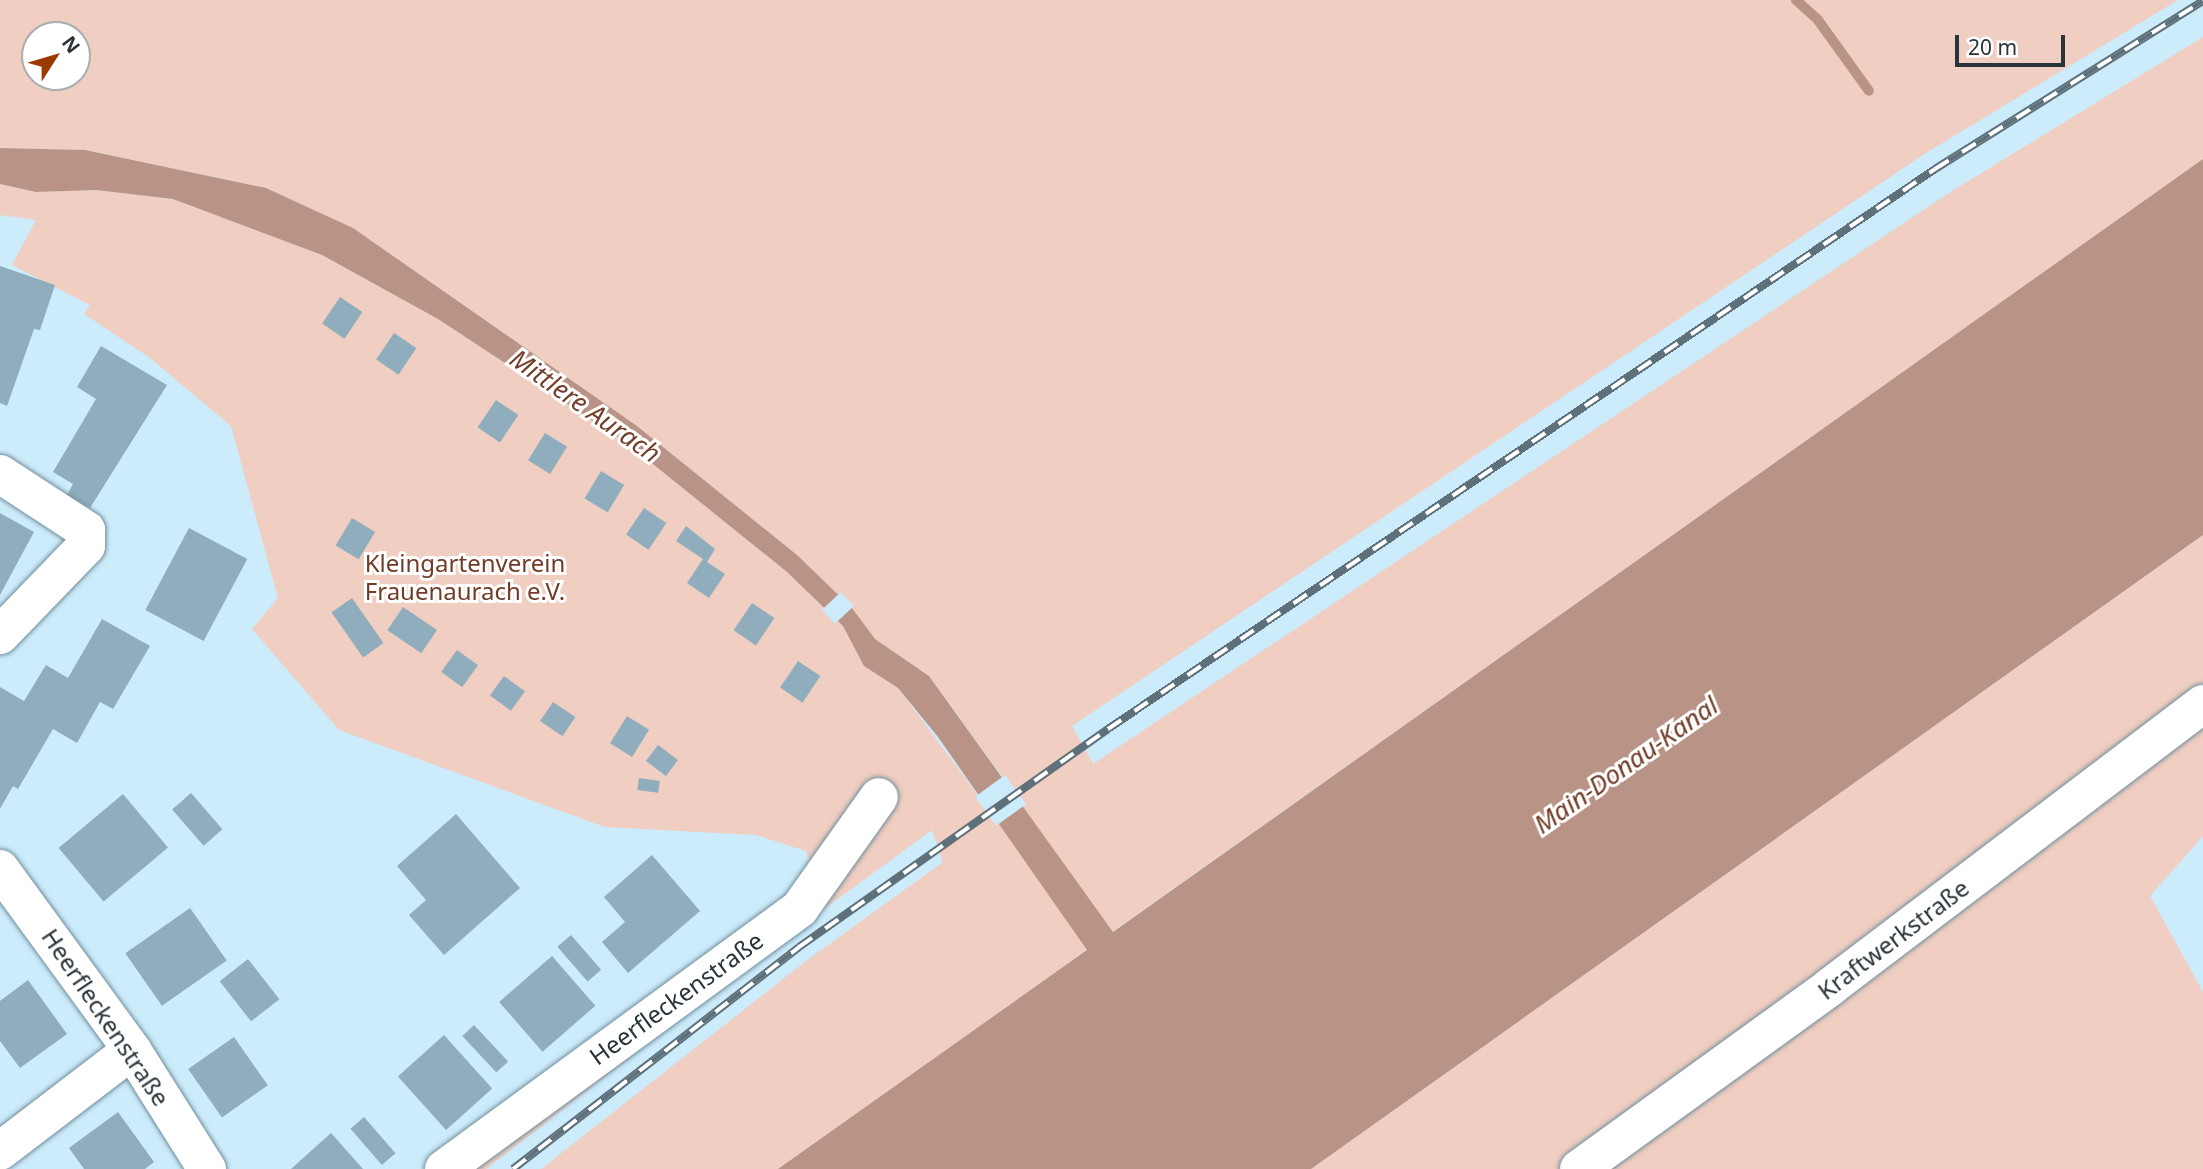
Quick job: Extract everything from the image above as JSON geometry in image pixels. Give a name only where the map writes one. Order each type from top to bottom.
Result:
[{"type":"street","points":[[0,474],[86,530],[86,546],[0,635]]},
{"type":"street","name":"Kraftwerkstraße","points":[[1579,1169],[1830,987],[2203,704]]},
{"type":"street","name":"Heerfleckenstraße","points":[[444,1169],[800,908],[879,797]]},
{"type":"street","name":"Heerfleckenstraße","points":[[0,869],[132,1050],[207,1169]]},
{"type":"street","points":[[0,1151],[132,1050]]},
{"type":"green space","name":"Kleingartenverein Frauenaurach e.V.","points":[[0,0],[2178,0],[1926,153],[1072,726],[1093,764],[1949,193],[2203,37],[2203,159],[778,1169],[541,1169],[806,961],[943,862],[932,830],[783,939],[486,1169],[464,1169],[820,891],[806,851],[756,835],[605,827],[339,730],[252,629],[278,598],[231,426],[150,358],[84,314],[90,305],[12,265],[36,220],[0,215],[0,184],[36,192],[96,190],[173,199],[322,255],[438,319],[628,444],[787,572],[843,626],[864,666],[898,688],[1007,834],[1004,779],[929,676],[875,639],[852,608],[797,555],[637,426],[353,228],[266,188],[85,150],[0,148]]},
{"type":"green space","points":[[2203,535],[2203,836],[2150,896],[2203,992],[2203,1169],[1311,1169]]},
{"type":"water","points":[[0,148],[85,150],[266,188],[353,228],[637,426],[797,555],[852,608],[875,639],[929,676],[1113,932],[2203,159],[2203,535],[1311,1169],[778,1169],[1087,950],[938,737],[898,688],[864,666],[843,626],[787,572],[628,444],[438,319],[322,255],[173,199],[96,190],[36,192],[0,184]]},
{"type":"pier","points":[[841,592],[854,606],[835,624],[822,610]]},
{"type":"pier","points":[[1005,775],[1026,804],[996,826],[975,797]]},
{"type":"building","points":[[0,266],[55,285],[40,330],[34,329],[7,406],[0,403]]},
{"type":"building","points":[[340,297],[362,312],[344,339],[322,324]]},
{"type":"building","points":[[394,333],[416,348],[398,375],[376,360]]},
{"type":"building","points":[[101,346],[167,385],[90,508],[67,495],[73,484],[53,472],[96,399],[77,387]]},
{"type":"building","points":[[496,400],[518,415],[500,442],[478,427]]},
{"type":"building","points":[[545,433],[567,447],[550,474],[528,460]]},
{"type":"building","points":[[601,471],[624,485],[608,512],[585,498]]},
{"type":"building","points":[[644,508],[666,523],[648,550],[626,535]]},
{"type":"building","points":[[0,513],[34,532],[0,595]]},
{"type":"building","points":[[352,518],[375,532],[359,559],[336,545]]},
{"type":"building","points":[[686,526],[715,549],[707,562],[725,574],[709,598],[687,583],[703,559],[676,541]]},
{"type":"building","points":[[189,528],[247,559],[204,641],[145,610]]},
{"type":"building","points":[[352,598],[384,643],[363,657],[332,612]]},
{"type":"building","points":[[752,603],[774,618],[756,645],[734,630]]},
{"type":"building","points":[[403,607],[437,630],[421,653],[387,630]]},
{"type":"building","points":[[102,619],[150,646],[113,709],[100,702],[77,743],[53,729],[18,789],[13,786],[0,809],[0,687],[24,701],[46,665],[68,678]]},
{"type":"building","points":[[457,650],[478,665],[462,687],[441,672]]},
{"type":"building","points":[[798,661],[820,676],[802,703],[780,688]]},
{"type":"building","points":[[504,676],[525,691],[511,711],[490,695]]},
{"type":"building","points":[[553,702],[575,717],[563,736],[540,721]]},
{"type":"building","points":[[627,716],[649,730],[632,757],[610,743]]},
{"type":"building","points":[[658,745],[678,760],[666,776],[646,761]]},
{"type":"building","points":[[639,778],[660,781],[658,793],[637,790]]},
{"type":"building","points":[[191,793],[222,829],[204,846],[172,809]]},
{"type":"building","points":[[123,794],[168,848],[104,902],[59,848]]},
{"type":"building","points":[[456,814],[520,888],[444,955],[409,915],[426,900],[397,866]]},
{"type":"building","points":[[652,855],[700,911],[628,973],[602,942],[625,922],[604,897]]},
{"type":"building","points":[[190,908],[227,960],[162,1006],[125,953]]},
{"type":"building","points":[[571,935],[601,970],[588,982],[557,947]]},
{"type":"building","points":[[552,956],[595,1006],[542,1052],[499,1002]]},
{"type":"building","points":[[248,959],[279,999],[251,1021],[220,981]]},
{"type":"building","points":[[28,980],[67,1034],[20,1068],[0,1041],[0,1001]]},
{"type":"building","points":[[474,1025],[508,1062],[496,1072],[462,1036]]},
{"type":"building","points":[[444,1035],[492,1089],[446,1130],[398,1076]]},
{"type":"building","points":[[234,1037],[268,1085],[222,1117],[188,1069]]},
{"type":"building","points":[[118,1112],[154,1162],[145,1169],[84,1169],[69,1148]]},
{"type":"building","points":[[364,1117],[395,1153],[382,1165],[350,1129]]},
{"type":"building","points":[[331,1133],[363,1169],[291,1169]]},
{"type":"waterway","points":[[1796,0],[1818,20],[1869,91]]},
{"type":"railway","points":[[513,1169],[799,947],[1108,729],[1935,169],[2203,1]]},
{"type":"water label","name":"Mittlere Aurach","points":[[585,406]]},
{"type":"water label","name":"Main-Donau-Kanal","points":[[1626,765]]}]
